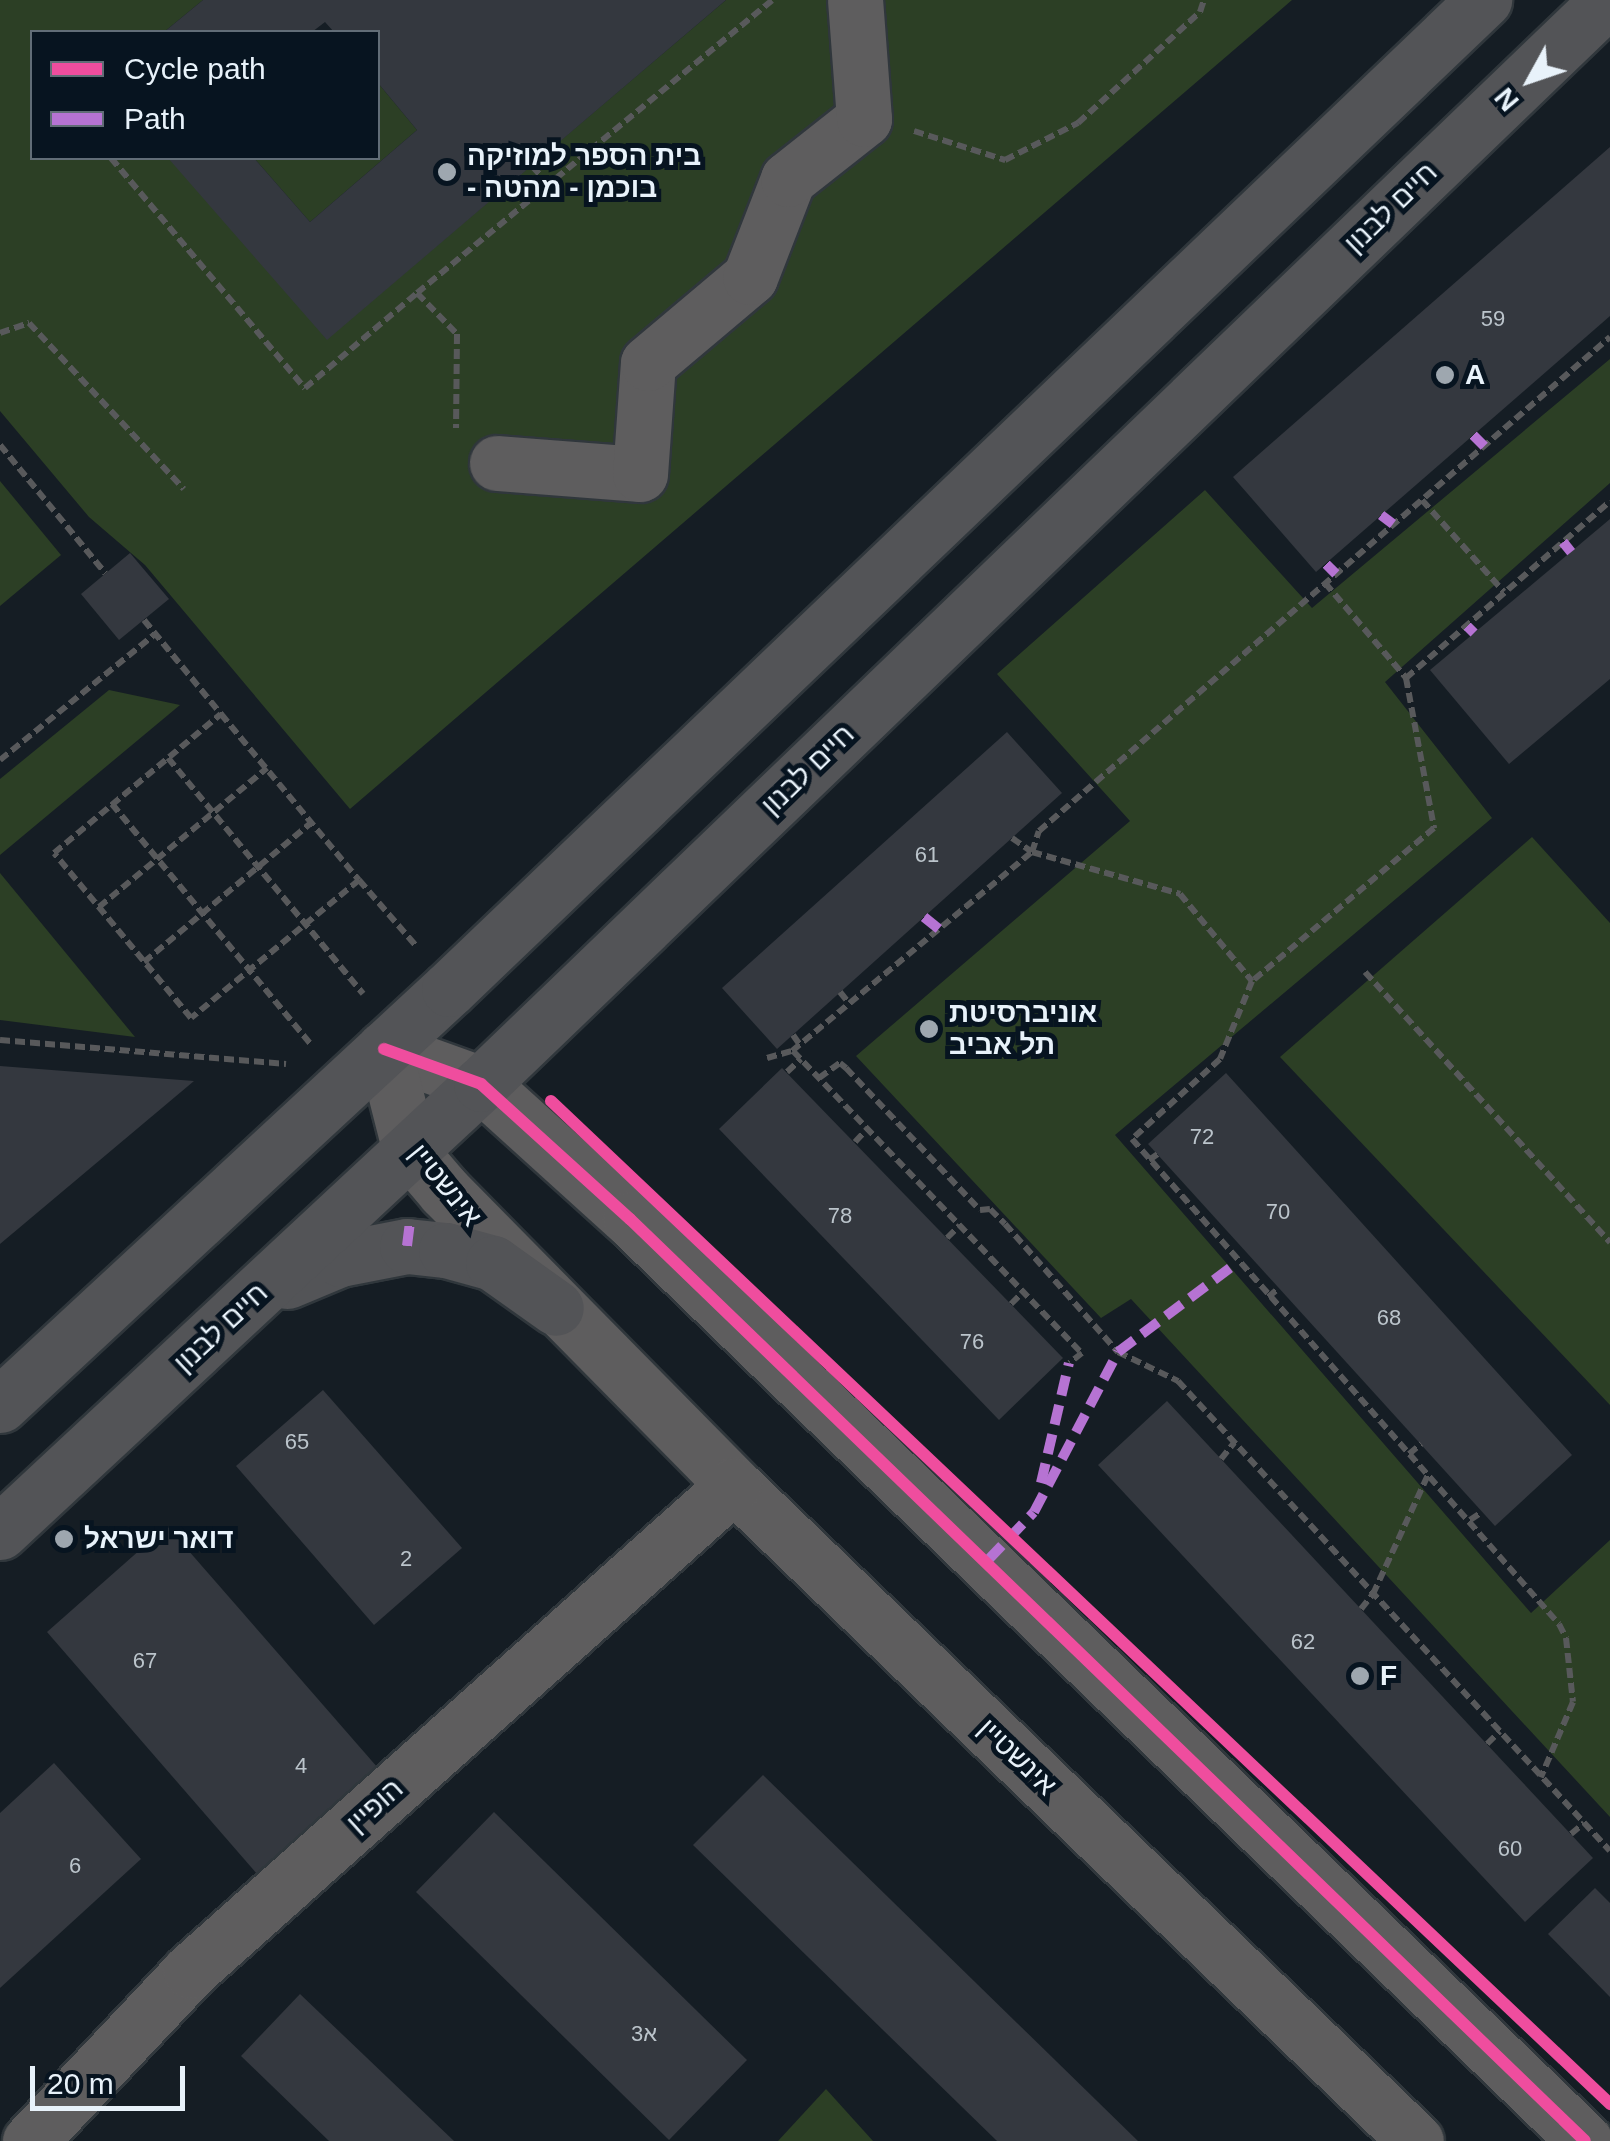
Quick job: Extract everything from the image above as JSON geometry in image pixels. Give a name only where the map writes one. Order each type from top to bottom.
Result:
[{"type":"main road","points":[[0,1405],[377,1026],[1484,0]]},
{"type":"main road","name":"חיים לבנון","points":[[0,1532],[481,1084],[1608,0]]},
{"type":"main road","points":[[257,1294],[340,1259],[407,1246],[446,1250],[493,1264],[556,1308]]},
{"type":"street","points":[[497,463],[640,474],[648,362],[750,278],[788,179],[864,119],[854,0]]},
{"type":"street","points":[[377,1026],[481,1084],[630,1219],[974,1546],[1585,2141]]},
{"type":"street","name":"אינשטיין","points":[[377,1026],[410,1151],[556,1308],[734,1485],[1416,2141]]},
{"type":"street","name":"הופיין","points":[[30,2141],[190,1971],[734,1485]]},
{"type":"path","points":[[113,160],[304,388],[772,0]]},
{"type":"path","points":[[864,119],[1006,160],[1078,122],[1200,12],[1204,0]]},
{"type":"path","points":[[532,166],[550,186]]},
{"type":"path","points":[[417,293],[458,334],[456,458],[497,463]]},
{"type":"path","points":[[0,334],[29,323],[184,489]]},
{"type":"path","points":[[767,1058],[800,1045],[1032,852],[1039,831],[1610,337]]},
{"type":"path","points":[[0,445],[106,574]]},
{"type":"path","points":[[1422,500],[1505,593]]},
{"type":"path","points":[[1406,678],[1610,502]]},
{"type":"path","points":[[1325,583],[1406,678],[1434,828],[1252,981],[1220,1059],[1132,1139],[1233,1265],[1268,1297],[1470,1520],[1543,1603],[1566,1638],[1572,1702],[1541,1776]]},
{"type":"path","points":[[144,620],[423,955]]},
{"type":"path","points":[[0,760],[155,634]]},
{"type":"path","points":[[221,714],[54,853],[144,962],[191,1018],[359,880]]},
{"type":"path","points":[[168,758],[305,924],[377,1026]]},
{"type":"path","points":[[99,907],[267,768]]},
{"type":"path","points":[[112,804],[318,1052]]},
{"type":"path","points":[[144,962],[311,823]]},
{"type":"path","points":[[1012,838],[1032,852],[1180,894],[1252,981]]},
{"type":"path","points":[[1365,972],[1610,1242]]},
{"type":"path","points":[[840,992],[850,1003]]},
{"type":"path","points":[[793,1035],[800,1045]]},
{"type":"path","points":[[0,1040],[302,1066]]},
{"type":"path","points":[[792,1051],[1082,1353],[1069,1363]]},
{"type":"path","points":[[787,1072],[800,1059]]},
{"type":"path","points":[[819,1078],[840,1063],[980,1210]]},
{"type":"path","points":[[854,1142],[868,1128]]},
{"type":"path","points":[[1149,1160],[1158,1154]]},
{"type":"path","points":[[971,1220],[980,1210],[990,1209],[1118,1352],[1178,1381],[1610,1851]]},
{"type":"path","points":[[946,1238],[960,1225]]},
{"type":"path","points":[[1268,1297],[1279,1288]]},
{"type":"path","points":[[1011,1304],[1024,1292]]},
{"type":"path","points":[[1221,1460],[1234,1443]]},
{"type":"path","points":[[1409,1454],[1421,1444]]},
{"type":"path","points":[[1361,1609],[1374,1594],[1428,1475]]},
{"type":"path","points":[[1470,1520],[1482,1512]]},
{"type":"path","points":[[1487,1744],[1500,1732]]},
{"type":"path","points":[[1571,1834],[1584,1823]]},
{"type":"green space","points":[[0,0],[203,0],[166,30],[30,30],[30,160],[174,160],[327,339],[726,0],[1292,0],[350,809],[145,565],[89,517],[0,411]]},
{"type":"green space","points":[[380,85],[417,130],[310,222],[256,160],[380,160]]},
{"type":"green space","points":[[1610,359],[1610,483],[1385,682],[1492,818],[1115,1135],[1531,1613],[1610,1540],[1610,1817],[1131,1299],[1101,1318],[856,1056],[1130,821],[997,674],[1205,490],[1312,608]]},
{"type":"green space","points":[[0,481],[61,555],[0,606]]},
{"type":"green space","points":[[109,690],[180,705],[0,855],[0,779]]},
{"type":"green space","points":[[1532,837],[1610,923],[1610,1405],[1280,1057]]},
{"type":"green space","points":[[0,873],[135,1037],[0,1020]]},
{"type":"green space","points":[[826,2089],[873,2141],[778,2141]]},
{"type":"building","name":"בית הספר למוזיקה - בוכמן - מהטה","points":[[203,0],[726,0],[327,340],[170,160],[256,160],[310,222],[417,130],[380,85],[380,30],[332,30],[325,22],[315,30],[166,30]]},
{"type":"building","name":"A","points":[[1610,147],[1610,316],[1316,572],[1233,477]]},
{"type":"building","points":[[1610,519],[1610,679],[1509,764],[1430,670]]},
{"type":"building","points":[[130,553],[169,599],[119,640],[81,594]]},
{"type":"building","points":[[1007,732],[1062,793],[777,1049],[722,988]]},
{"type":"building","points":[[0,1066],[194,1081],[0,1244]]},
{"type":"building","points":[[782,1068],[1063,1358],[999,1420],[719,1129]]},
{"type":"building","points":[[1226,1073],[1572,1455],[1495,1526],[1148,1144]]},
{"type":"building","points":[[323,1390],[462,1548],[374,1625],[236,1466]]},
{"type":"building","name":"F","points":[[1167,1401],[1593,1858],[1525,1922],[1098,1465]]},
{"type":"building","points":[[167,1526],[378,1768],[257,1874],[47,1632]]},
{"type":"building","points":[[54,1763],[141,1859],[0,1988],[0,1813]]},
{"type":"building","points":[[763,1775],[1138,2141],[997,2141],[693,1845]]},
{"type":"building","points":[[494,1812],[747,2060],[669,2140],[416,1892]]},
{"type":"building","points":[[1595,1888],[1610,1903],[1610,1997],[1548,1934]]},
{"type":"building","points":[[300,1994],[454,2141],[329,2141],[241,2056]]},
{"type":"marked path","points":[[1473,435],[1484,446]]},
{"type":"marked path","points":[[1381,515],[1393,524]]},
{"type":"marked path","points":[[1563,542],[1571,552]]},
{"type":"marked path","points":[[1326,564],[1336,574]]},
{"type":"marked path","points":[[1467,626],[1474,633]]},
{"type":"marked path","points":[[924,917],[939,929]]},
{"type":"marked path","points":[[407,1246],[410,1223]]},
{"type":"marked path","points":[[988,1560],[1034,1512],[1118,1352],[1230,1268]]},
{"type":"marked path","points":[[1041,1483],[1069,1363]]},
{"type":"cycle path","points":[[384,1049],[481,1084],[630,1219],[1585,2141]]},
{"type":"cycle path","points":[[551,1101],[1610,2104]]},
{"type":"place","name":"בית הספר למוזיקה - בוכמן - מהטה","points":[[447,172]]},
{"type":"place","name":"A","points":[[1445,375]]},
{"type":"place","name":"אוניברסיטת תל אביב","points":[[929,1029]]},
{"type":"place","name":"דואר ישראל","points":[[64,1539]]},
{"type":"place","name":"F","points":[[1360,1676]]}]
